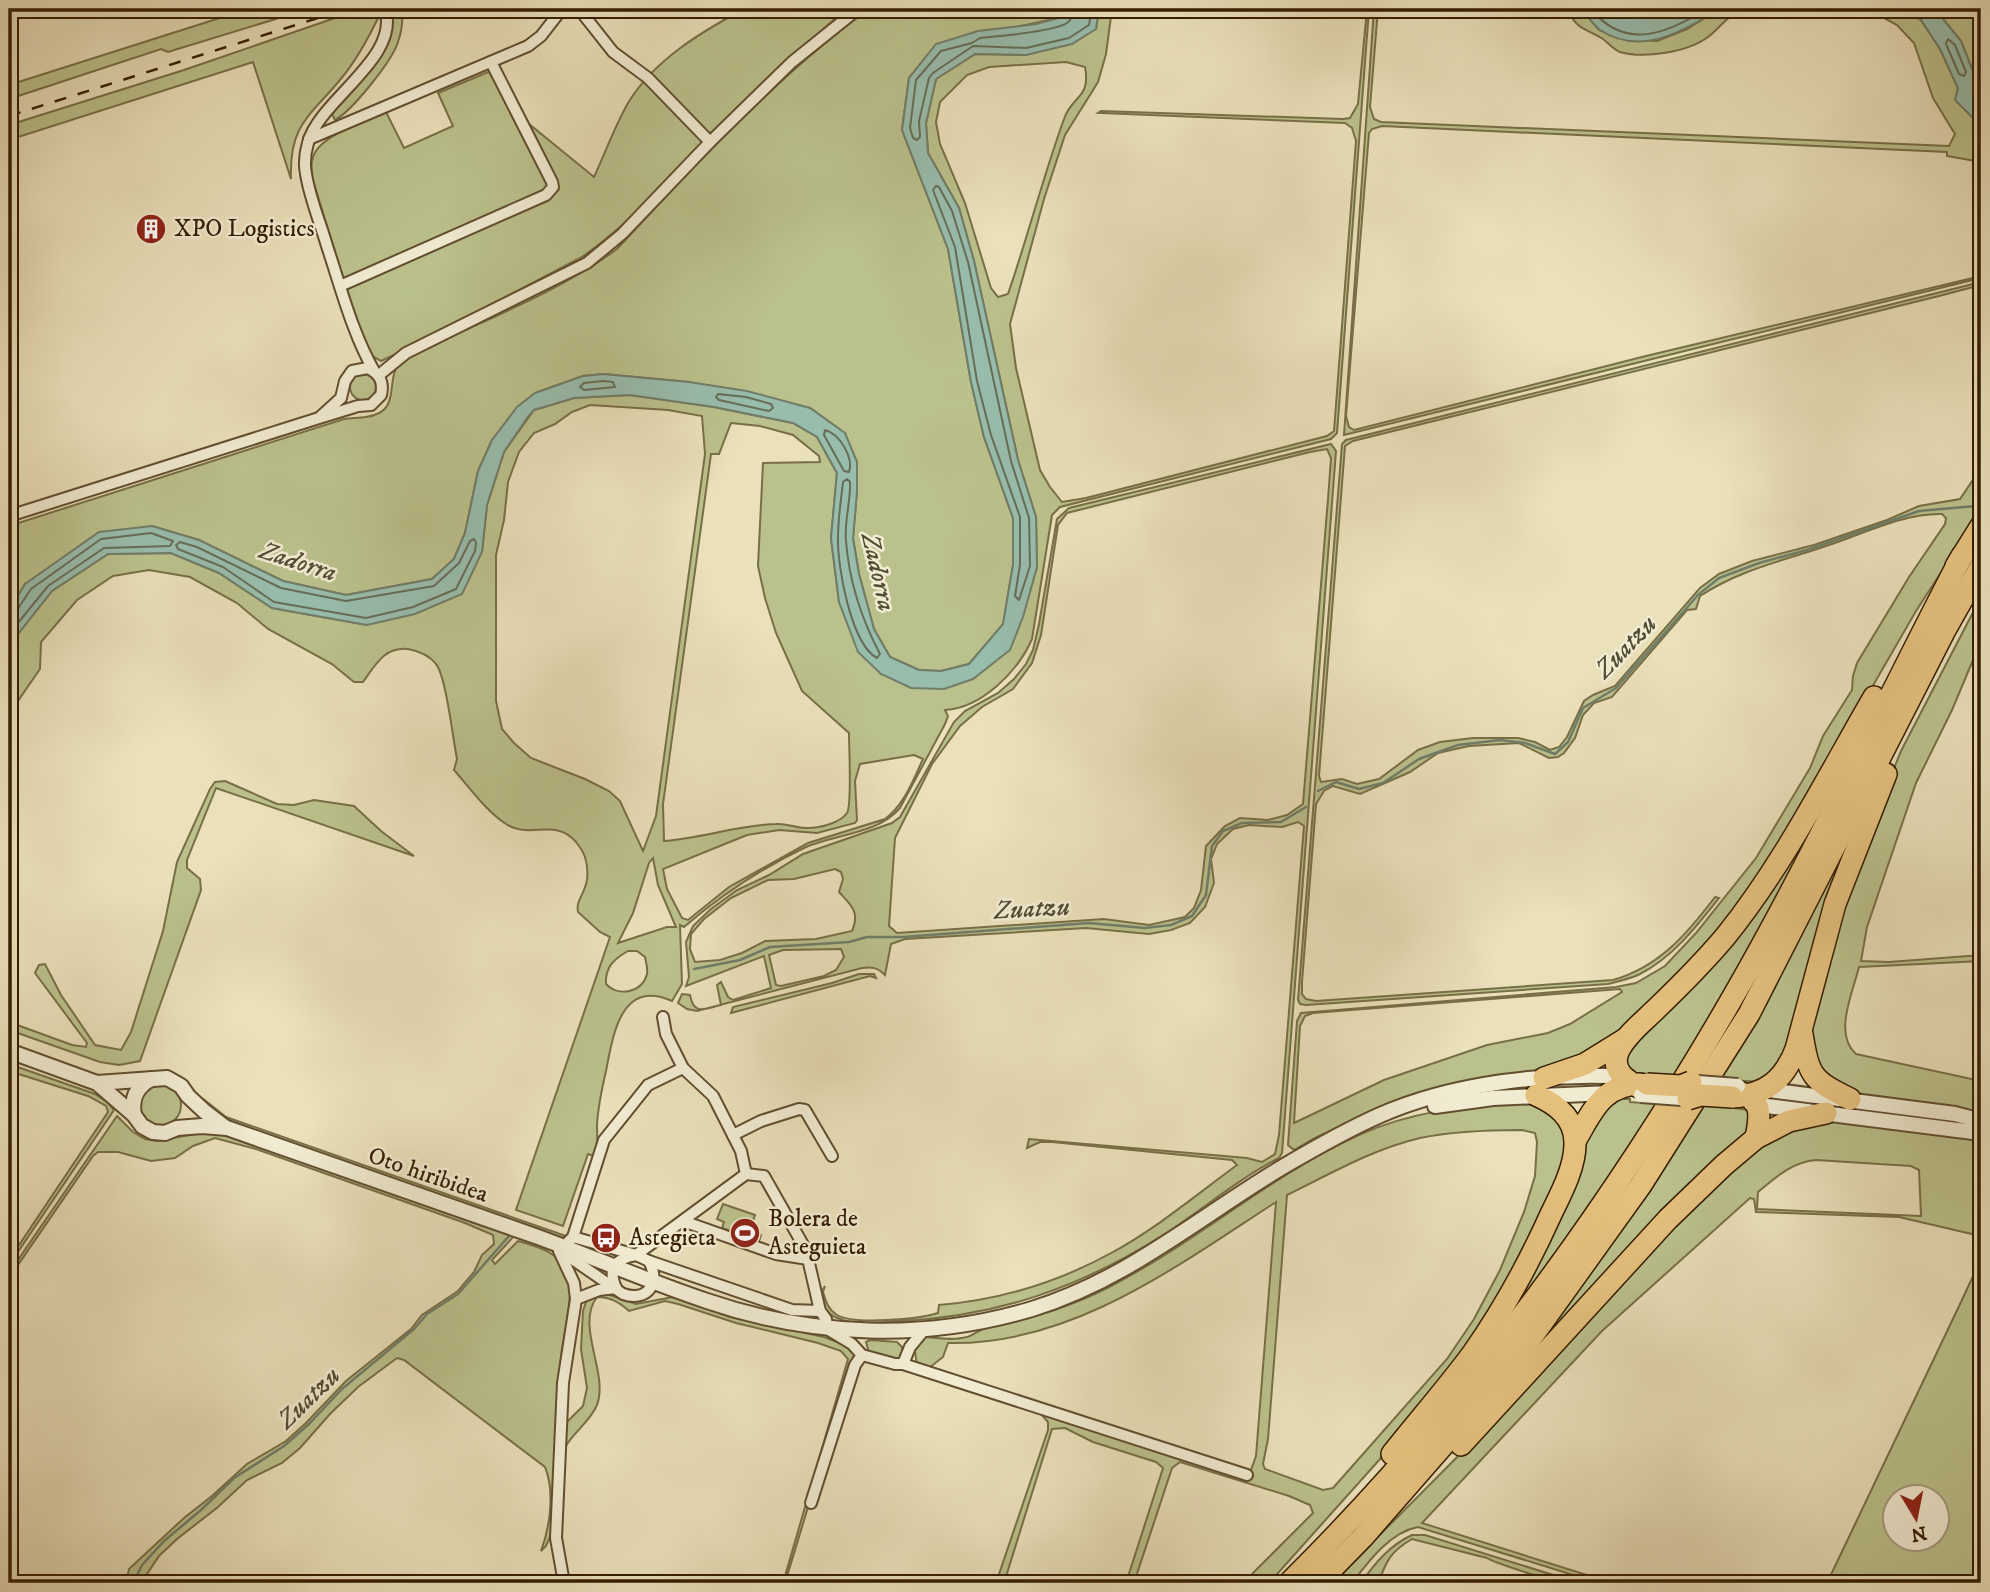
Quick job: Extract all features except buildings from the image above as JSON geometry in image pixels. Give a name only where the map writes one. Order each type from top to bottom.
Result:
[{"type":"highway","points":[[1575,1141],[1592,1110],[1635,1086],[1681,1086],[1701,1095],[1744,1095],[1778,1079],[1789,1066],[1835,904],[1972,561],[1981,526]]},
{"type":"highway","points":[[1635,1086],[1618,1070],[1617,1052],[1628,1037],[1699,966],[1757,893],[1799,826],[1909,635],[1972,561]]},
{"type":"highway","points":[[1289,1583],[1397,1470],[1449,1408],[1523,1315],[1625,1172],[1731,1000],[1972,561]]},
{"type":"highway","points":[[1318,1583],[1363,1537],[1466,1419],[1534,1334],[1641,1185],[1748,1014],[1945,629]]},
{"type":"highway","points":[[1801,1029],[1807,1066],[1820,1084],[1850,1099]]},
{"type":"highway","points":[[1282,1583],[1369,1483],[1472,1354],[1494,1322],[1537,1246],[1572,1161],[1575,1141],[1572,1124],[1540,1087],[1585,1064],[1628,1037]]},
{"type":"highway","points":[[1744,1095],[1760,1117],[1756,1139]]},
{"type":"highway","points":[[1363,1537],[1400,1508],[1440,1468],[1668,1219],[1724,1165],[1756,1139],[1788,1121],[1826,1113]]},
{"type":"street","points":[[309,139],[528,46],[541,36],[562,9]]},
{"type":"street","points":[[579,9],[613,52],[648,78],[710,142]]},
{"type":"street","points":[[376,373],[405,354],[587,262],[622,234],[792,62],[858,9]]},
{"type":"street","points":[[9,516],[358,405],[371,405],[381,395],[382,381],[357,338],[340,286],[306,173],[306,151],[309,139],[324,113],[370,62],[384,35],[386,11]]},
{"type":"street","points":[[340,286],[551,191],[552,181],[491,62]]},
{"type":"street","points":[[319,418],[341,398],[347,376],[355,362],[357,338]]},
{"type":"street","points":[[352,371],[363,368],[376,373]]},
{"type":"street","points":[[344,387],[348,399],[358,405]]},
{"type":"street","points":[[663,1017],[666,1034],[684,1068],[713,1096],[741,1151],[746,1174]]},
{"type":"street","name":"Oto hiribidea","points":[[9,1051],[97,1083],[134,1115],[142,1126],[153,1132],[165,1133],[177,1128],[227,1128],[544,1240],[636,1255],[792,1310],[820,1311]]},
{"type":"street","points":[[564,1583],[556,1538],[563,1383],[576,1299],[565,1245],[604,1140],[648,1084],[684,1068]]},
{"type":"street","name":"Oto hiribidea","points":[[97,1083],[159,1077],[175,1081],[188,1096],[227,1128]]},
{"type":"street","points":[[134,1115],[132,1107],[137,1089],[151,1078]]},
{"type":"street","points":[[1540,1087],[1635,1086]]},
{"type":"street","points":[[1540,1087],[1635,1086]]},
{"type":"street","name":"Oto hiribidea","points":[[565,1245],[654,1282],[729,1308],[785,1322],[862,1331],[925,1329],[971,1323],[1020,1312],[1096,1284],[1162,1248],[1284,1167],[1344,1133],[1418,1109],[1493,1098],[1540,1087]]},
{"type":"street","points":[[1744,1095],[1850,1099],[1955,1114],[1981,1121]]},
{"type":"street","points":[[1744,1095],[1826,1113],[1981,1133]]},
{"type":"street","points":[[177,1128],[189,1110],[188,1096]]},
{"type":"street","points":[[733,1135],[761,1121],[799,1109],[805,1110],[832,1156]]},
{"type":"street","points":[[616,1288],[612,1281],[614,1266],[624,1257],[636,1255],[746,1174],[764,1176],[806,1250],[820,1311],[826,1319],[827,1329],[861,1353],[1247,1475]]},
{"type":"street","points":[[682,1221],[776,1254],[808,1259]]},
{"type":"street","points":[[565,1245],[623,1294],[632,1297],[649,1290],[654,1282],[654,1271],[649,1261]]},
{"type":"street","points":[[576,1299],[599,1290],[616,1288]]},
{"type":"street","points":[[902,1364],[910,1347],[925,1329]]},
{"type":"street","points":[[811,1503],[861,1353],[862,1331]]},
{"type":"street","points":[[894,1331],[910,1347]]},
{"type":"green space","points":[[248,9],[308,9],[168,52],[161,49],[9,99],[9,85]]},
{"type":"green space","points":[[361,9],[379,9],[380,14],[352,64],[310,113],[297,134],[291,161],[291,179],[253,62],[9,140],[9,125],[184,70]]},
{"type":"green space","points":[[389,9],[402,9],[398,42],[380,73],[361,96],[335,120],[331,112],[372,69],[385,49]]},
{"type":"green space","points":[[744,9],[846,9],[755,90],[629,219],[582,257],[381,361],[366,352],[314,184],[311,167],[317,149],[334,135],[386,112],[404,148],[453,126],[438,93],[493,70],[523,119],[594,177],[628,103],[651,73],[680,48]]},
{"type":"green space","points":[[869,9],[1068,9],[1063,17],[937,44],[909,78],[902,130],[948,249],[971,382],[984,437],[1013,518],[1013,565],[1003,625],[969,664],[941,671],[919,670],[890,657],[874,629],[859,574],[853,538],[857,462],[844,433],[810,408],[689,382],[603,374],[583,376],[535,393],[492,440],[478,471],[465,533],[454,559],[432,579],[346,595],[283,581],[199,540],[152,526],[25,584],[9,611],[9,526],[344,419],[377,414],[389,403],[395,369],[400,361],[539,296],[617,249],[769,92]]},
{"type":"green space","points":[[1099,9],[1112,9],[1106,54],[1098,82],[1065,135],[1044,199],[1010,324],[1016,368],[1040,470],[1050,487],[1062,502],[1086,498],[1327,436],[1334,431],[1356,141],[1352,128],[1345,123],[1098,113],[1350,118],[1358,104],[1369,9],[1337,433],[1331,439],[1060,507],[1052,515],[1032,639],[1018,663],[985,695],[959,708],[945,710],[948,716],[945,724],[900,808],[891,817],[869,828],[806,847],[790,855],[742,883],[684,927],[680,925],[682,984],[672,1001],[655,996],[641,997],[622,1014],[612,1042],[602,1091],[596,1152],[594,1156],[588,1154],[563,1226],[516,1210],[610,937],[600,932],[578,912],[587,881],[587,864],[576,842],[560,831],[524,830],[506,824],[485,806],[454,770],[457,759],[446,694],[436,664],[423,654],[400,649],[381,658],[363,682],[354,682],[332,664],[268,629],[237,603],[190,577],[149,570],[113,576],[77,600],[41,642],[40,669],[9,714],[9,653],[14,639],[52,591],[108,554],[171,553],[219,573],[272,608],[367,625],[482,552],[487,505],[504,452],[534,410],[574,398],[630,395],[714,407],[793,423],[817,437],[837,473],[831,538],[839,602],[881,674],[973,679],[1037,568],[1036,517],[1018,460],[974,261],[959,208],[928,153],[926,123],[936,79],[975,54],[1026,55],[1096,29]],"holes":[[[1066,62],[1085,67],[1086,77],[1083,91],[1064,119],[1008,294],[998,297],[991,288],[965,203],[940,144],[936,122],[940,102],[967,75],[989,67]],[[590,405],[668,410],[702,416],[705,454],[656,816],[643,851],[620,801],[609,791],[585,779],[531,758],[502,729],[496,701],[496,555],[504,520],[508,482],[519,452],[534,433],[555,424],[572,412]],[[731,423],[760,426],[793,435],[819,456],[820,462],[763,463],[758,566],[776,633],[802,691],[849,733],[849,808],[840,820],[818,827],[762,825],[664,841],[663,804],[711,454],[719,454]],[[914,755],[923,759],[903,799],[885,819],[808,843],[729,887],[688,920],[682,918],[667,889],[663,869],[747,835],[779,830],[817,833],[855,823],[855,781],[860,764]],[[653,858],[658,885],[676,927],[667,927],[618,943],[633,913],[649,863]],[[628,951],[637,951],[645,957],[647,974],[635,989],[617,991],[606,984],[609,968]]]},
{"type":"green space","points":[[1374,9],[1378,9],[1370,107],[1374,119],[1381,122],[1949,146],[1955,134],[1933,98],[1914,43],[1897,25],[1868,9],[1904,9],[1921,20],[1940,49],[1958,88],[1956,100],[1981,126],[1981,162],[1947,156],[1947,152],[1382,126],[1372,129],[1369,133],[1346,416],[1349,427],[1354,430],[1646,356],[1981,278],[1344,435]]},
{"type":"green space","points":[[1567,9],[1582,9],[1599,30],[1624,39],[1657,41],[1687,29],[1719,9],[1741,9],[1708,37],[1689,47],[1641,55],[1616,50],[1578,25]]},
{"type":"green space","points":[[1935,9],[1981,9],[1981,92],[1961,41]]},
{"type":"green space","points":[[1981,282],[1981,285],[1939,296],[1353,441],[1345,446],[1319,776],[1321,782],[1342,779],[1357,784],[1379,779],[1418,750],[1440,742],[1473,738],[1518,738],[1535,742],[1550,750],[1559,747],[1567,737],[1584,701],[1615,686],[1700,588],[1719,574],[1752,561],[1814,545],[1919,506],[1960,499],[1981,468],[1981,511],[1916,611],[1789,831],[1708,945],[1610,1040],[1576,1061],[1541,1072],[1434,1091],[1385,1105],[1294,1150],[1288,1145],[1297,1021],[1301,1013],[1616,987],[1636,983],[1665,966],[1696,933],[1756,858],[1810,768],[1823,736],[1852,690],[1857,663],[1945,524],[1946,518],[1942,514],[1928,515],[1885,525],[1747,572],[1700,596],[1696,609],[1687,610],[1612,697],[1594,703],[1583,715],[1575,738],[1558,757],[1549,758],[1519,743],[1469,746],[1438,753],[1410,772],[1360,794],[1333,786],[1324,791],[1316,804],[1302,982],[1302,994],[1306,999],[1316,1001],[1613,980],[1644,967],[1671,948],[1715,897],[1719,898],[1693,930],[1663,959],[1636,976],[1608,984],[1306,1005],[1300,1004],[1298,1000],[1342,444],[1346,440]],"holes":[[[1620,989],[1622,992],[1570,1024],[1548,1033],[1487,1045],[1384,1080],[1294,1123],[1300,1026],[1305,1016],[1313,1013]]]},
{"type":"green space","points":[[363,374],[372,378],[376,387],[372,396],[363,400],[354,396],[350,387],[354,378]]},
{"type":"green space","points":[[1331,444],[1336,451],[1282,1153],[1279,1158],[1132,1253],[1101,1270],[1038,1296],[972,1313],[938,1318],[870,1323],[839,1319],[821,1307],[822,1291],[825,1286],[823,1292],[826,1302],[837,1315],[857,1320],[887,1320],[938,1313],[939,1305],[984,1299],[1050,1281],[1093,1263],[1129,1243],[1237,1165],[1232,1160],[1052,1142],[1040,1142],[1027,1148],[1029,1139],[1247,1158],[1262,1162],[1275,1154],[1279,1135],[1304,826],[1298,822],[1282,827],[1249,825],[1233,829],[1217,844],[1211,859],[1214,883],[1205,907],[1190,923],[1171,930],[1149,934],[1086,928],[905,939],[891,944],[885,975],[874,968],[862,968],[721,1005],[717,985],[721,982],[728,997],[733,1000],[771,988],[764,956],[686,986],[689,977],[686,942],[693,926],[737,890],[769,875],[803,854],[892,823],[900,817],[954,722],[965,711],[998,693],[1026,664],[1033,650],[1039,624],[1057,519],[1069,508]],"holes":[[[1327,449],[1331,458],[1303,804],[1287,815],[1268,820],[1240,818],[1225,826],[1206,846],[1201,890],[1194,908],[1185,917],[1149,925],[1104,919],[897,933],[889,926],[895,838],[932,764],[960,726],[982,707],[1013,689],[1032,663],[1041,635],[1058,525],[1067,513]],[[835,869],[841,872],[843,879],[839,892],[855,914],[852,931],[816,939],[765,941],[742,953],[720,960],[695,962],[690,949],[691,934],[704,919],[731,898],[768,880],[794,879]],[[841,949],[844,957],[836,970],[824,976],[781,986],[776,985],[769,955],[783,950]]]},
{"type":"green space","points":[[1981,597],[1981,641],[1952,710],[1916,783],[1867,927],[1861,961],[1889,962],[1981,955],[1981,961],[1859,967],[1845,1024],[1849,1046],[1856,1054],[1981,1081],[1981,1115],[1842,1092],[1813,1064],[1808,1028],[1818,985],[1875,815],[1901,751]]},
{"type":"green space","points":[[1840,774],[1765,922],[1717,1009],[1610,1175],[1496,1335],[1585,1137],[1615,1099],[1630,1099],[1630,1102],[1643,1103],[1654,1074],[1628,1073],[1624,1057]]},
{"type":"green space","points":[[225,781],[277,804],[294,805],[314,800],[354,806],[414,856],[216,788],[187,860],[187,868],[200,879],[201,890],[140,1061],[119,1065],[100,1062],[9,1030],[9,1022],[72,1045],[86,1047],[87,1043],[35,973],[39,965],[45,964],[61,995],[95,1045],[121,1050],[131,1032],[163,931],[177,862],[210,789],[215,782]]},
{"type":"green space","points":[[1851,838],[1800,1013],[1779,1069],[1759,1082],[1734,1080],[1725,1107],[1749,1110],[1753,1126],[1503,1393]]},
{"type":"green space","points":[[859,974],[874,974],[876,978],[870,976],[731,1013],[733,1007]]},
{"type":"green space","points":[[682,994],[690,995],[694,1006],[704,1009],[697,1011],[687,1009],[678,1003]]},
{"type":"green space","points":[[9,1064],[95,1094],[114,1110],[9,1265],[9,1260],[108,1112],[106,1106],[88,1096],[9,1071]]},
{"type":"green space","points":[[160,1084],[175,1090],[181,1105],[175,1120],[160,1126],[145,1120],[139,1105],[145,1090]]},
{"type":"green space","points":[[202,1098],[226,1117],[566,1236],[561,1239],[221,1120]]},
{"type":"green space","points":[[1517,1101],[1540,1105],[1567,1129],[1562,1171],[1491,1313],[1389,1449],[1269,1583],[1243,1583],[1313,1513],[1310,1505],[1180,1462],[1172,1468],[1134,1583],[1126,1583],[1163,1468],[1156,1462],[1093,1442],[1065,1428],[1052,1429],[1004,1583],[996,1583],[1048,1430],[1048,1422],[1040,1413],[1248,1478],[1256,1456],[1276,1202],[1161,1276],[1080,1317],[1037,1331],[993,1340],[948,1343],[943,1357],[929,1368],[917,1365],[914,1346],[924,1337],[951,1339],[969,1336],[986,1328],[1071,1304],[1098,1292],[1174,1249],[1297,1168],[1380,1126],[1418,1115]],"holes":[[[1522,1130],[1535,1133],[1535,1176],[1524,1212],[1500,1270],[1474,1319],[1447,1359],[1333,1488],[1323,1490],[1265,1469],[1263,1464],[1268,1439],[1287,1195],[1369,1155],[1420,1138],[1484,1131]]]},
{"type":"green space","points":[[117,1116],[133,1132],[145,1139],[157,1141],[205,1132],[224,1133],[515,1235],[492,1260],[495,1264],[518,1241],[542,1249],[561,1262],[569,1276],[570,1293],[561,1357],[551,1535],[541,1551],[550,1509],[550,1487],[545,1467],[404,1360],[397,1358],[358,1387],[300,1448],[282,1463],[247,1480],[177,1539],[159,1556],[141,1583],[126,1583],[129,1569],[184,1518],[247,1464],[286,1441],[346,1381],[411,1329],[422,1315],[458,1291],[474,1272],[482,1255],[494,1244],[493,1235],[465,1223],[256,1149],[215,1138],[193,1146],[175,1158],[151,1161],[118,1152],[98,1152],[9,1278],[9,1273]]},
{"type":"green space","points":[[1826,1120],[1981,1138],[1981,1238],[1899,1217],[1756,1212],[1754,1199],[1750,1198],[1602,1331],[1422,1523],[1590,1576],[1626,1583],[1599,1583],[1418,1527],[1389,1541],[1352,1583],[1332,1583],[1493,1421],[1645,1253],[1771,1135]],"holes":[[[1807,1161],[1911,1166],[1919,1170],[1921,1216],[1757,1209],[1758,1192],[1785,1171]]]},
{"type":"green space","points":[[723,1204],[755,1215],[750,1231],[761,1235],[759,1241],[722,1228],[724,1222],[717,1219]]},
{"type":"green space","points":[[1981,1259],[1981,1583],[1827,1583]]},
{"type":"green space","points":[[604,1293],[636,1304],[673,1297],[730,1317],[824,1337],[853,1348],[855,1352],[785,1583],[848,1359],[841,1351],[818,1343],[736,1323],[678,1304],[665,1301],[629,1311],[614,1301],[597,1297],[589,1322],[600,1392],[590,1417],[564,1449],[565,1424],[583,1406],[587,1388],[581,1349],[583,1311],[587,1299]]},
{"type":"green space","points":[[866,1342],[897,1342],[902,1347],[902,1356],[899,1360],[869,1353]]},
{"type":"green space","points":[[1412,1535],[1425,1535],[1579,1583],[1557,1582],[1487,1558],[1412,1539],[1390,1557],[1378,1583],[1361,1583],[1384,1555]]},
{"type":"water","points":[[1068,9],[1099,9],[1096,29],[1072,44],[1026,55],[975,54],[936,79],[926,123],[928,153],[959,208],[974,261],[1018,460],[1036,517],[1037,567],[1023,617],[1010,650],[973,679],[944,689],[911,688],[881,674],[858,652],[839,602],[831,538],[837,473],[817,437],[793,423],[714,407],[630,395],[574,398],[534,410],[504,452],[487,505],[482,552],[462,594],[415,614],[367,625],[272,608],[219,573],[171,553],[108,554],[52,591],[14,639],[9,653],[9,611],[25,584],[99,532],[152,526],[199,540],[283,581],[346,595],[432,579],[454,559],[465,533],[478,471],[492,440],[517,407],[535,393],[583,376],[603,374],[689,382],[747,391],[810,408],[845,433],[857,462],[853,539],[859,574],[874,629],[890,657],[919,670],[941,671],[969,664],[1003,624],[1013,565],[1013,518],[984,437],[971,382],[948,249],[902,130],[909,78],[936,44],[978,31],[1036,24],[1063,17]]},
{"type":"water","points":[[1582,9],[1617,9],[1643,16],[1671,9],[1719,9],[1662,38],[1631,41],[1615,38],[1600,30]]},
{"type":"water","points":[[1904,9],[1935,9],[1961,41],[1981,92],[1981,126],[1955,100],[1958,88],[1940,49],[1921,20]]},
{"type":"waterway","name":"Zuatzu","points":[[1318,791],[1336,782],[1359,789],[1383,783],[1419,759],[1458,745],[1500,740],[1525,743],[1555,754],[1568,742],[1583,708],[1616,688],[1698,595],[1719,578],[1919,511],[1976,506]]},
{"type":"waterway","name":"Zuatzu","points":[[694,969],[740,960],[770,947],[849,942],[867,937],[903,937],[1089,923],[1145,928],[1171,925],[1192,916],[1206,895],[1212,846],[1223,831],[1242,823],[1281,822],[1306,807]]},
{"type":"waterway","name":"Zuatzu","points":[[133,1583],[142,1565],[164,1541],[234,1478],[284,1446],[342,1389],[414,1329],[427,1314],[458,1294],[509,1236]]},
{"type":"railway","points":[[9,116],[346,9]]},
{"type":"place","name":"XPO Logistics","points":[[151,229]]},
{"type":"place","name":"Bolera de Asteguieta","points":[[745,1233]]},
{"type":"place","name":"Astegieta","points":[[606,1238]]},
{"type":"water label","name":"Zadorra","points":[[298,562]]},
{"type":"water label","name":"Zadorra","points":[[878,572]]}]
